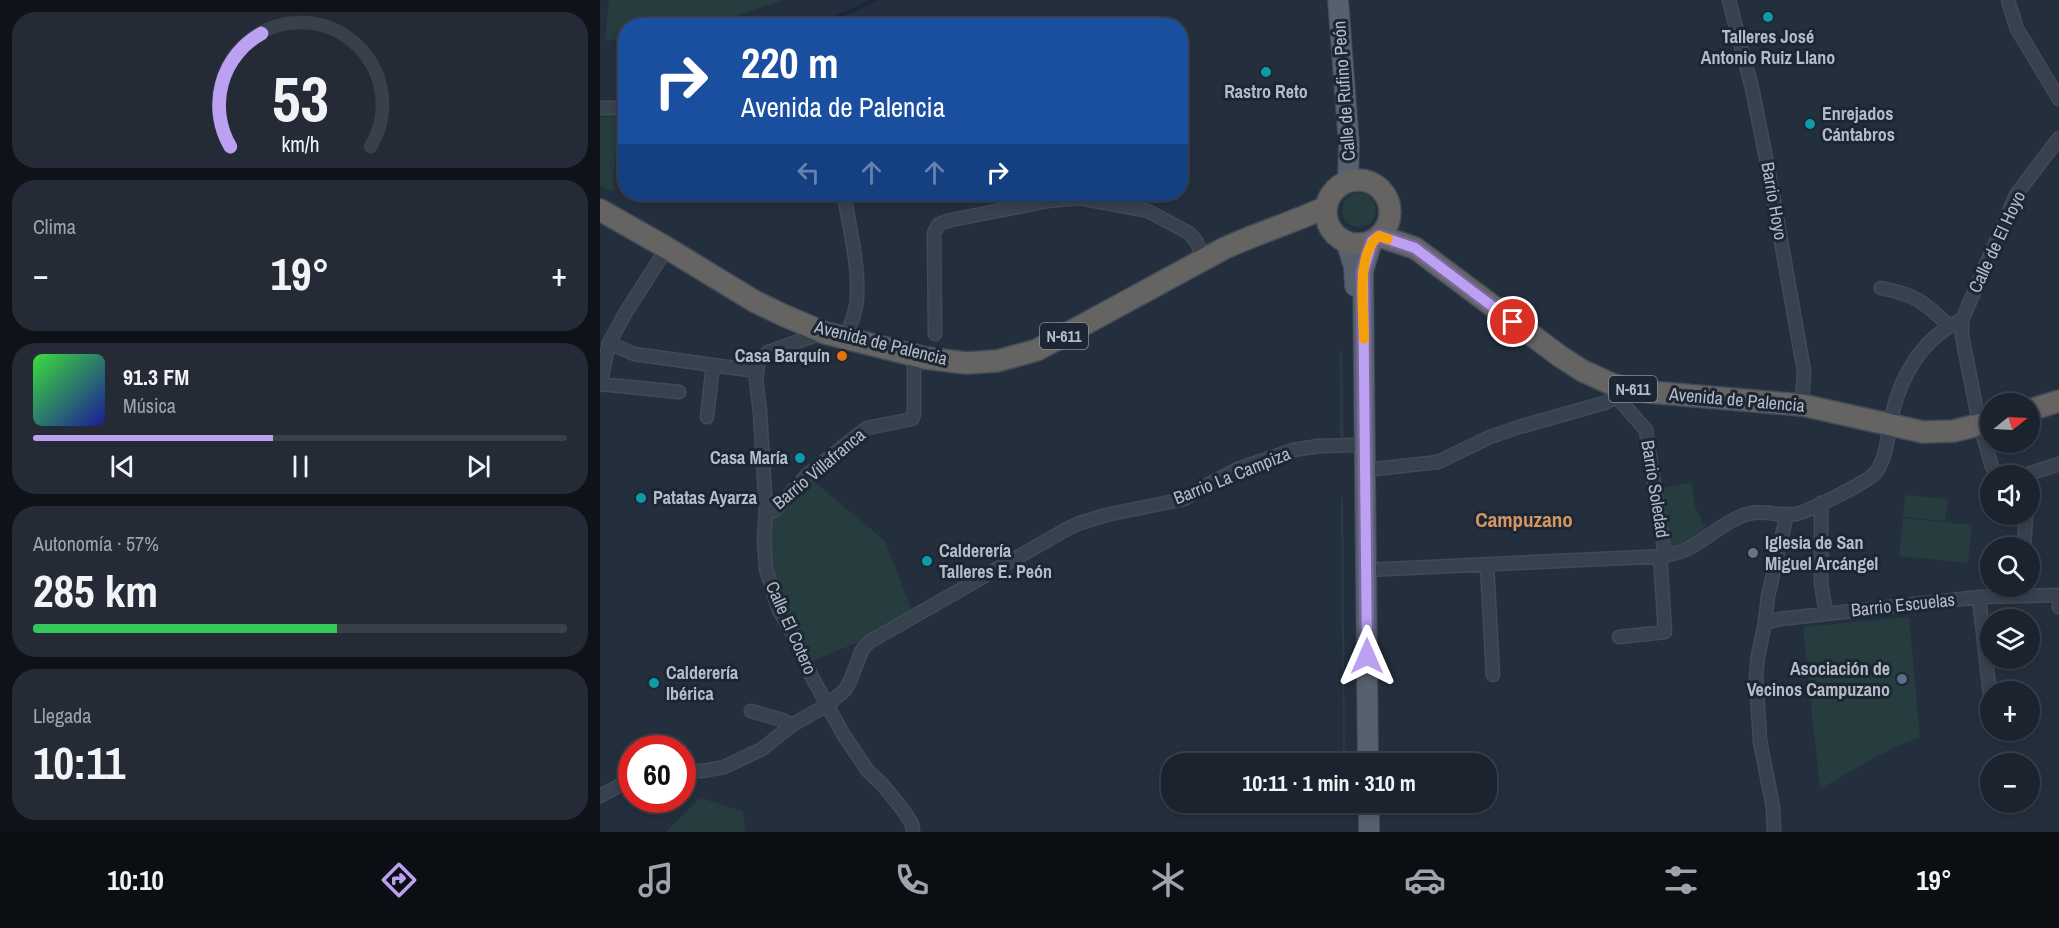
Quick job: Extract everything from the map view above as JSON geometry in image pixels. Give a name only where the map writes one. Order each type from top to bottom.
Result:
[{"type":"highway","name":"N-611","points":[[1328,216],[1333,191],[1355,180],[1372,182],[1381,188],[1387,197],[1390,218]]},
{"type":"highway","name":"Avenida de Palencia","points":[[606,216],[667,248],[754,301],[825,333],[942,361],[966,363],[1017,357],[1056,341],[1243,240],[1285,225],[1328,216]]},
{"type":"highway","points":[[1328,216],[1333,232],[1346,242]]},
{"type":"highway","name":"Avenida de Palencia","points":[[1390,218],[1415,248],[1561,357],[1620,392],[1649,392],[1802,405],[1911,431],[1942,432],[1980,424]]},
{"type":"highway","points":[[1375,238],[1386,228],[1390,218]]},
{"type":"highway","name":"N-611","points":[[1346,242],[1364,243],[1375,238]]},
{"type":"highway","name":"Avenida de Palencia","points":[[1375,238],[1415,248]]},
{"type":"highway","points":[[2040,407],[2059,401]]},
{"type":"main road","name":"Calle de Rufino Peón","points":[[1338,0],[1349,145],[1355,180]]},
{"type":"main road","name":"Calle de Rufino Peón","points":[[1349,0],[1358,144],[1355,180]]},
{"type":"main road","points":[[1368,753],[1363,272],[1375,238]]},
{"type":"main road","points":[[1346,242],[1354,272],[1358,753]]},
{"type":"main road","points":[[1359,813],[1359,832]]},
{"type":"main road","points":[[1369,813],[1369,832]]},
{"type":"street","name":"Barrio Hoyo","points":[[1729,0],[1752,88],[1769,172],[1804,371],[1802,405]]},
{"type":"street","points":[[2008,0],[2017,29],[2059,99]]},
{"type":"street","points":[[600,108],[618,108]]},
{"type":"street","name":"Calle de El Hoyo","points":[[1980,404],[1962,336],[1962,320],[2016,195],[2059,138]]},
{"type":"street","points":[[845,201],[857,280],[856,308],[846,338]]},
{"type":"street","points":[[935,334],[934,232],[939,225],[951,220],[1048,201]]},
{"type":"street","points":[[1096,201],[1148,211],[1189,233],[1196,241],[1204,260]]},
{"type":"street","points":[[667,248],[609,342],[600,384],[679,392]]},
{"type":"street","points":[[1881,288],[1903,292],[1924,302],[1948,326]]},
{"type":"street","points":[[1367,570],[1663,556],[1690,549],[1741,516],[1761,512],[1787,514],[1803,512],[1866,480],[1875,473],[1904,379],[1921,349],[1935,335],[1962,320]]},
{"type":"street","points":[[609,342],[634,354],[756,371],[758,364],[768,352],[825,333]]},
{"type":"street","name":"Barrio Villafranca","points":[[756,371],[766,511],[774,511],[807,475],[867,428],[912,419],[914,414],[914,355]]},
{"type":"street","points":[[707,417],[713,365]]},
{"type":"street","points":[[1366,470],[1438,462],[1500,434],[1604,404],[1620,392]]},
{"type":"street","name":"Barrio Soledad","points":[[1619,637],[1665,632],[1663,556],[1646,430],[1620,392]]},
{"type":"street","name":"Barrio La Campiza","points":[[827,705],[844,690],[850,681],[862,650],[869,642],[1080,523],[1184,499],[1240,468],[1293,450],[1319,446],[1357,445]]},
{"type":"street","points":[[2040,470],[2059,464]]},
{"type":"street","name":"Barrio Escuelas","points":[[1821,503],[1821,583],[1826,614]]},
{"type":"street","name":"Calle El Cotero","points":[[766,511],[764,554],[770,584],[779,609],[843,734],[868,771],[883,785],[903,810],[912,825],[913,832]]},
{"type":"street","points":[[1774,832],[1773,807],[1758,724],[1757,666],[1768,596],[1787,514]]},
{"type":"street","points":[[1487,565],[1493,675]]},
{"type":"street","name":"Barrio Escuelas","points":[[2040,593],[2059,595]]},
{"type":"street","points":[[2059,595],[2059,607]]},
{"type":"street","name":"Barrio Escuelas","points":[[1765,623],[1979,597],[1988,681]]},
{"type":"street","points":[[696,771],[724,766],[762,749],[792,725],[827,705]]},
{"type":"street","points":[[751,711],[792,725]]},
{"type":"street","points":[[600,796],[618,786]]},
{"type":"green space","points":[[609,0],[784,0],[728,18],[618,18],[618,39],[605,41]]},
{"type":"green space","points":[[618,116],[618,153],[615,156],[613,192],[600,185],[600,117]]},
{"type":"green space","points":[[1359,193],[1371,198],[1376,210],[1371,222],[1359,227],[1347,222],[1342,210],[1347,198]]},
{"type":"green space","points":[[1340,351],[1342,351],[1344,443],[1340,443]]},
{"type":"green space","points":[[811,479],[885,541],[912,611],[861,641],[810,662],[774,588],[769,555],[773,516]]},
{"type":"green space","points":[[1692,482],[1695,506],[1707,532],[1683,547],[1675,549],[1668,544],[1658,489]]},
{"type":"green space","points":[[1905,495],[1948,499],[1945,521],[1903,517]]},
{"type":"green space","points":[[1341,498],[1343,498],[1345,753],[1343,753]]},
{"type":"green space","points":[[1903,518],[1972,525],[1968,563],[1899,556]]},
{"type":"green space","points":[[1909,617],[1920,738],[1876,757],[1820,789],[1803,627]]},
{"type":"green space","points":[[700,798],[743,811],[745,832],[666,832],[685,813],[696,813],[696,802]]},
{"type":"waterway","points":[[835,18],[875,0]]},
{"type":"slow traffic","points":[[1364,339],[1363,272],[1366,255],[1372,241],[1379,236],[1388,239]]},
{"type":"place","name":"Talleres José Antonio Ruiz Llano","points":[[1768,17]]},
{"type":"place","name":"Rastro Reto","points":[[1266,72]]},
{"type":"place","name":"Enrejados Cántabros","points":[[1810,124]]},
{"type":"place","name":"Casa Barquín","points":[[842,356]]},
{"type":"place","name":"Casa María","points":[[800,458]]},
{"type":"place","name":"Patatas Ayarza","points":[[641,498]]},
{"type":"place","name":"Iglesia de San Miguel Arcángel","points":[[1753,553]]},
{"type":"place","name":"Calderería Talleres E. Peón","points":[[927,561]]},
{"type":"place","name":"Asociación de Vecinos Campuzano","points":[[1902,679]]},
{"type":"place","name":"Calderería Ibérica","points":[[654,683]]},
{"type":"district","name":"Campuzano","points":[[1524,520]]},
{"type":"route","points":[[1367,656],[1363,272],[1366,255],[1372,241],[1379,236],[1415,248],[1513,322]]}]
